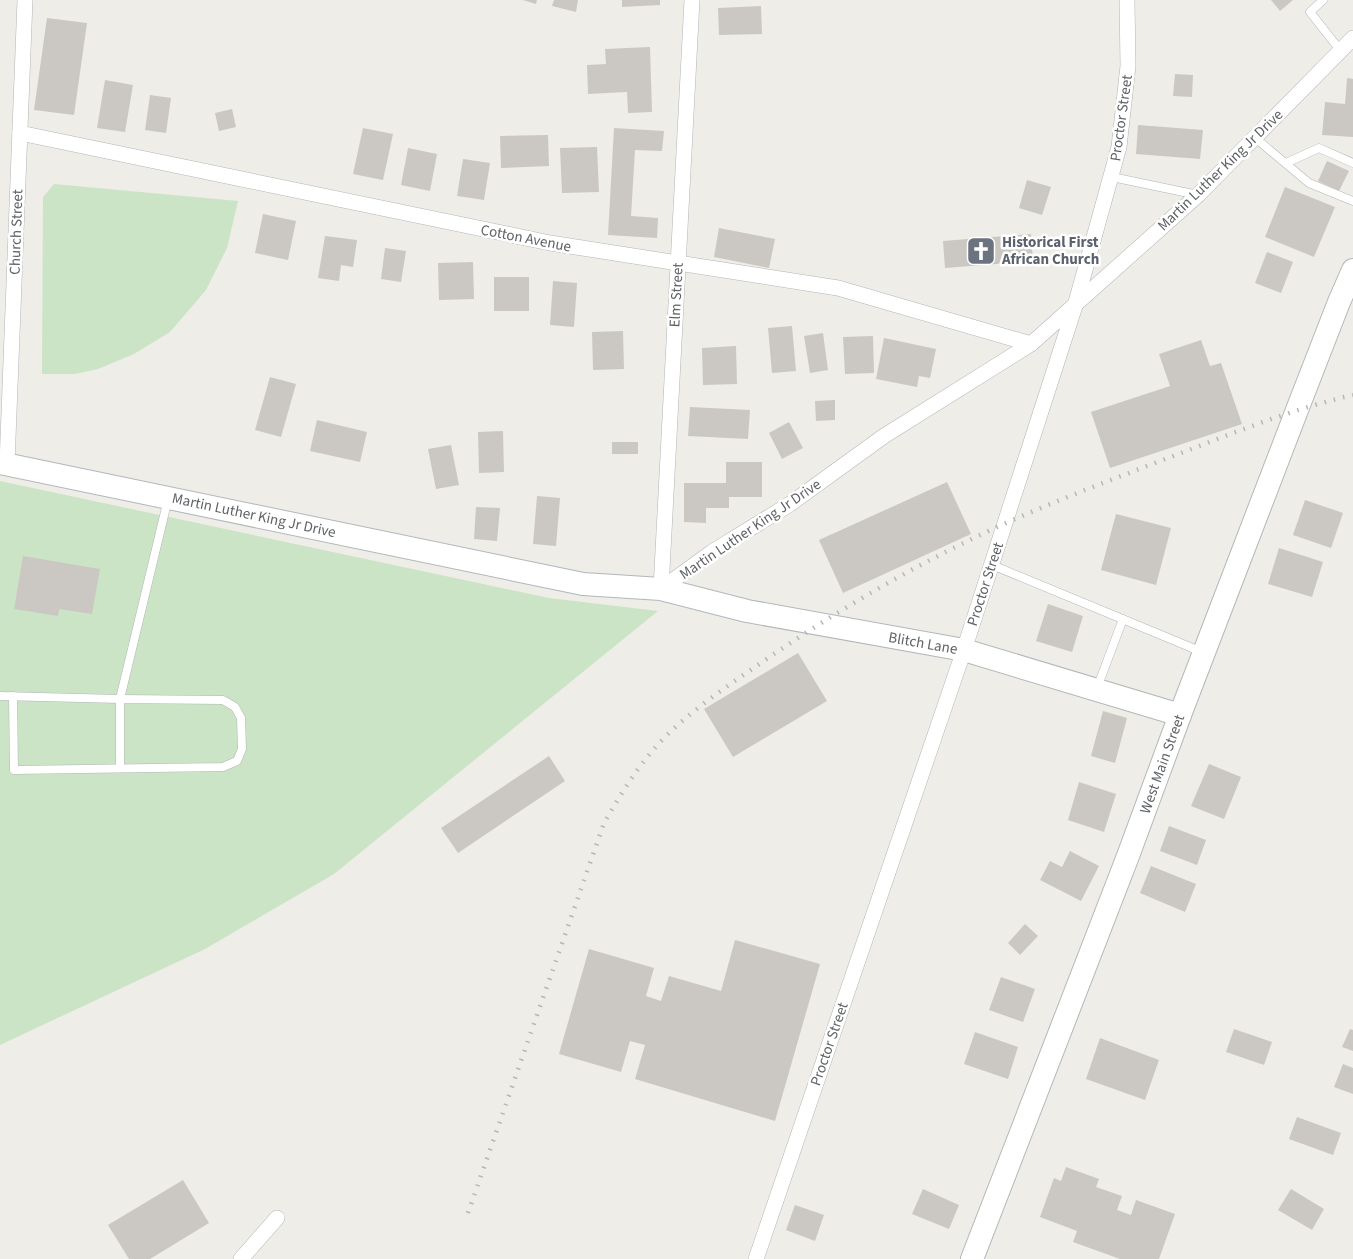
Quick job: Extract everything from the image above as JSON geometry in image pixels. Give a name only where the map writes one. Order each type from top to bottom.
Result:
[{"type":"street","name":"Church Street","points":[[4,463],[25,0]]},
{"type":"street","name":"Elm Street","points":[[662,589],[692,0]]},
{"type":"street","name":"Proctor Street","points":[[756,1259],[964,650],[1075,306],[1119,147],[1128,66],[1127,0]]},
{"type":"street","name":"Martin Luther King Jr Drive","points":[[4,463],[583,584],[662,589],[712,552],[790,504],[884,436],[1031,344],[1198,195],[1353,38]]},
{"type":"street","name":"Cotton Avenue","points":[[20,133],[550,243],[838,288],[1031,344]]},
{"type":"street","name":"West Main Street","points":[[972,1259],[1334,313],[1353,270]]},
{"type":"street","name":"Blitch Lane","points":[[662,589],[747,611],[964,650],[1180,715]]},
{"type":"street","points":[[242,1259],[277,1218]]},
{"type":"lane","points":[[1323,0],[1310,12],[1340,50]]},
{"type":"lane","points":[[1254,137],[1309,183],[1353,201]]},
{"type":"lane","points":[[1286,163],[1319,147],[1353,162]]},
{"type":"lane","points":[[1112,177],[1198,195]]},
{"type":"lane","points":[[120,768],[120,699],[168,498]]},
{"type":"lane","points":[[992,565],[1204,653]]},
{"type":"lane","points":[[1096,690],[1123,619]]},
{"type":"lane","points":[[0,696],[13,696],[120,699],[224,700],[235,707],[242,718],[242,749],[237,760],[223,767],[14,770],[13,696]]},
{"type":"green space","points":[[54,184],[238,201],[227,248],[206,290],[170,332],[134,354],[98,369],[75,374],[42,374],[43,197]]},
{"type":"green space","points":[[0,481],[549,598],[658,611],[334,874],[205,949],[0,1045]]},
{"type":"building","points":[[523,0],[537,0],[536,4]]},
{"type":"building","points":[[554,0],[578,0],[576,12],[552,6]]},
{"type":"building","points":[[622,0],[660,0],[660,5],[622,7]]},
{"type":"building","points":[[1271,0],[1293,0],[1280,11]]},
{"type":"building","points":[[761,6],[762,34],[719,35],[718,8]]},
{"type":"building","points":[[47,18],[87,23],[74,115],[34,110]]},
{"type":"building","points":[[650,47],[652,112],[628,113],[627,92],[588,94],[587,65],[606,64],[605,49]]},
{"type":"building","points":[[1175,74],[1193,75],[1192,97],[1173,96]]},
{"type":"building","points":[[1347,78],[1353,79],[1353,137],[1322,135],[1325,102],[1345,104]]},
{"type":"building","points":[[105,80],[133,85],[125,132],[97,128]]},
{"type":"building","points":[[150,95],[171,98],[166,133],[145,130]]},
{"type":"building","points":[[232,109],[236,127],[219,131],[215,113]]},
{"type":"building","points":[[1138,125],[1203,130],[1200,159],[1136,154]]},
{"type":"building","points":[[363,128],[393,134],[383,180],[353,174]]},
{"type":"building","points":[[614,128],[664,131],[662,151],[635,150],[631,216],[658,218],[657,238],[608,235]]},
{"type":"building","points":[[548,135],[549,166],[501,168],[500,136]]},
{"type":"building","points":[[597,147],[599,192],[562,193],[560,148]]},
{"type":"building","points":[[408,148],[437,154],[430,191],[401,185]]},
{"type":"building","points":[[463,159],[490,163],[484,200],[457,196]]},
{"type":"building","points":[[1327,161],[1349,171],[1339,191],[1318,181]]},
{"type":"building","points":[[1027,180],[1051,187],[1042,215],[1019,208]]},
{"type":"building","points":[[1285,187],[1335,207],[1314,257],[1265,237]]},
{"type":"building","points":[[263,214],[296,221],[288,260],[255,253]]},
{"type":"building","points":[[719,228],[775,239],[769,268],[714,257]]},
{"type":"building","points":[[1031,234],[1033,261],[945,268],[943,241]]},
{"type":"building","points":[[325,236],[357,240],[353,267],[341,265],[339,281],[318,278]]},
{"type":"building","points":[[385,248],[406,251],[401,282],[381,279]]},
{"type":"building","points":[[1267,252],[1293,262],[1281,293],[1255,283]]},
{"type":"building","points":[[473,262],[474,299],[439,300],[438,263]]},
{"type":"building","points":[[494,277],[529,277],[529,311],[494,311]]},
{"type":"building","points":[[553,281],[577,283],[574,327],[550,325]]},
{"type":"building","points":[[792,326],[796,371],[772,373],[768,328]]},
{"type":"building","points":[[623,331],[624,369],[593,370],[592,332]]},
{"type":"building","points":[[823,333],[828,370],[810,373],[804,336]]},
{"type":"building","points":[[873,336],[874,373],[845,374],[843,337]]},
{"type":"building","points":[[884,338],[936,349],[930,378],[919,376],[917,387],[876,379]]},
{"type":"building","points":[[1201,340],[1210,366],[1221,363],[1242,424],[1110,468],[1091,412],[1170,386],[1159,354]]},
{"type":"building","points":[[736,346],[737,384],[703,385],[702,348]]},
{"type":"building","points":[[270,377],[296,384],[281,437],[255,430]]},
{"type":"building","points":[[835,400],[835,420],[816,421],[815,401]]},
{"type":"building","points":[[690,407],[750,410],[748,439],[688,436]]},
{"type":"building","points":[[317,420],[367,432],[360,462],[310,451]]},
{"type":"building","points":[[789,422],[803,448],[782,459],[769,433]]},
{"type":"building","points":[[503,431],[504,472],[479,473],[478,432]]},
{"type":"building","points":[[612,442],[638,442],[638,454],[612,454]]},
{"type":"building","points":[[451,445],[459,485],[436,489],[428,449]]},
{"type":"building","points":[[726,462],[762,462],[762,497],[729,497],[729,508],[706,508],[706,523],[684,522],[684,483],[726,483]]},
{"type":"building","points":[[947,482],[971,534],[843,593],[819,540]]},
{"type":"building","points":[[537,496],[560,498],[556,546],[533,544]]},
{"type":"building","points":[[1305,500],[1343,513],[1331,548],[1293,535]]},
{"type":"building","points":[[476,507],[500,508],[497,541],[474,539]]},
{"type":"building","points":[[1116,514],[1171,528],[1156,585],[1101,570]]},
{"type":"building","points":[[1279,548],[1323,562],[1312,597],[1268,584]]},
{"type":"building","points":[[23,556],[100,569],[92,614],[59,609],[58,616],[14,609]]},
{"type":"building","points":[[1048,604],[1083,616],[1072,652],[1036,641]]},
{"type":"building","points":[[798,653],[827,701],[733,757],[704,709]]},
{"type":"building","points":[[1103,711],[1127,718],[1115,763],[1091,756]]},
{"type":"building","points":[[549,756],[565,781],[458,853],[441,828]]},
{"type":"building","points":[[1209,764],[1241,777],[1224,819],[1191,806]]},
{"type":"building","points":[[1079,782],[1116,794],[1104,832],[1068,820]]},
{"type":"building","points":[[1169,826],[1206,840],[1197,865],[1160,851]]},
{"type":"building","points":[[1070,851],[1099,866],[1081,901],[1040,880],[1050,861],[1062,867]]},
{"type":"building","points":[[1151,866],[1196,884],[1185,912],[1140,893]]},
{"type":"building","points":[[1025,924],[1038,936],[1020,955],[1008,943]]},
{"type":"building","points":[[735,940],[820,964],[775,1121],[635,1079],[645,1045],[630,1041],[621,1072],[559,1054],[589,949],[654,968],[646,996],[661,1001],[669,976],[721,991]]},
{"type":"building","points":[[1001,977],[1035,989],[1023,1022],[989,1010]]},
{"type":"building","points":[[1234,1029],[1272,1042],[1264,1065],[1226,1052]]},
{"type":"building","points":[[1350,1029],[1353,1030],[1353,1051],[1342,1047]]},
{"type":"building","points":[[975,1032],[1018,1047],[1008,1079],[964,1064]]},
{"type":"building","points":[[1100,1038],[1159,1060],[1145,1100],[1086,1079]]},
{"type":"building","points":[[1343,1064],[1353,1068],[1353,1094],[1334,1087]]},
{"type":"building","points":[[1297,1117],[1341,1133],[1333,1155],[1289,1139]]},
{"type":"building","points":[[1066,1167],[1099,1179],[1096,1187],[1122,1196],[1117,1210],[1131,1215],[1136,1200],[1175,1214],[1159,1259],[1120,1259],[1073,1242],[1077,1231],[1040,1217],[1054,1178],[1061,1181]]},
{"type":"building","points":[[183,1180],[209,1223],[150,1259],[129,1259],[108,1225]]},
{"type":"building","points":[[923,1189],[959,1205],[949,1229],[912,1214]]},
{"type":"building","points":[[1291,1189],[1324,1209],[1312,1230],[1278,1210]]},
{"type":"building","points":[[795,1205],[824,1215],[815,1241],[786,1230]]},
{"type":"railway","points":[[468,1213],[604,823],[624,789],[664,738],[727,686],[818,625],[949,550],[1067,497],[1280,416],[1353,395]]},
{"type":"place","name":"Historical First African Church","points":[[981,251]]}]
